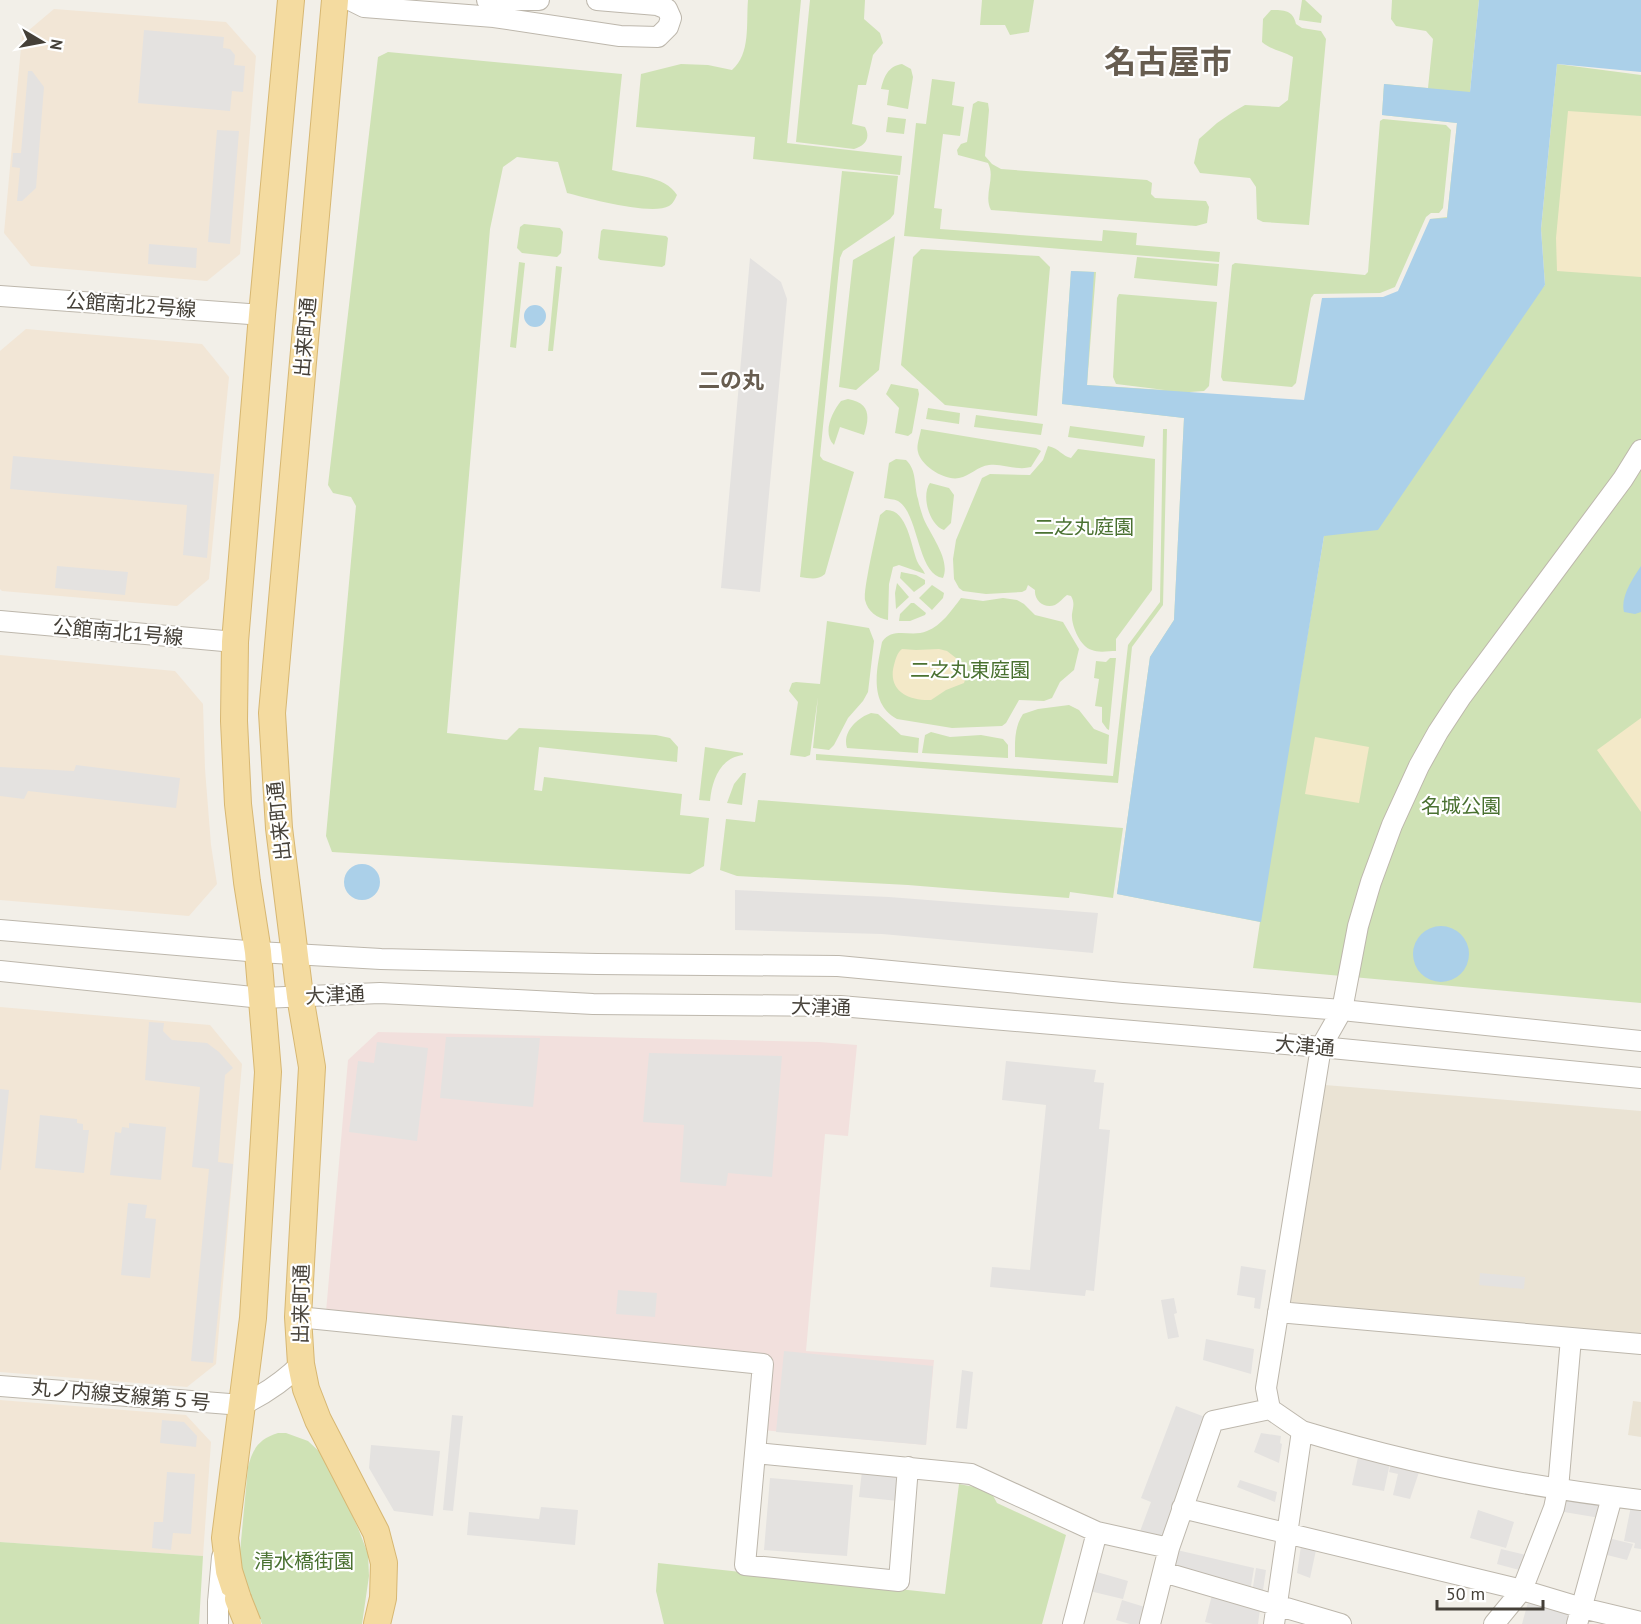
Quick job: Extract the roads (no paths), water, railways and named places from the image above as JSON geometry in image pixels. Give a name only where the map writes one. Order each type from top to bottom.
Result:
[{"type":"main road","name":"出来町通","points":[[248,1624],[228,1600],[229,1571],[225,1538],[253,1318],[268,1072],[258,952],[238,804],[234,721],[235,642],[291,0]]},
{"type":"main road","name":"出来町通","points":[[335,0],[272,713],[279,828],[313,1087],[298,1317],[301,1364],[306,1389],[318,1420],[376,1532],[384,1563],[382,1598],[377,1624]]},
{"type":"street","points":[[350,0],[364,7],[494,16],[620,36],[658,37],[668,27],[671,18],[667,9],[657,5],[597,0]]},
{"type":"street","points":[[488,0],[539,0]]},
{"type":"street","points":[[620,36],[624,30],[627,12],[622,2]]},
{"type":"street","name":"公館南北2号線","points":[[0,296],[262,315]]},
{"type":"street","points":[[1641,450],[1623,479],[1461,697],[1419,766],[1392,825],[1358,926],[1342,1010],[1321,1047],[1266,1388],[1270,1409],[1302,1431],[1361,1449],[1558,1490],[1641,1500]]},
{"type":"street","name":"公館南北1号線","points":[[0,621],[235,642]]},
{"type":"street","name":"大津通","points":[[0,930],[295,954],[486,962],[838,966],[1123,993],[1342,1010],[1641,1041]]},
{"type":"street","name":"大津通","points":[[0,971],[262,998],[380,993],[593,1004],[840,1006],[1321,1047],[1641,1078]]},
{"type":"street","points":[[1278,1312],[1641,1344]]},
{"type":"street","points":[[298,1317],[763,1364],[745,1565],[898,1581],[908,1467]]},
{"type":"street","points":[[1494,1624],[1522,1590],[1554,1508],[1558,1490],[1571,1338]]},
{"type":"street","points":[[242,1405],[260,1397],[282,1382],[301,1364]]},
{"type":"street","name":"丸ノ内線支線第５号","points":[[0,1386],[242,1405]]},
{"type":"street","points":[[1150,1624],[1169,1548],[1213,1421],[1270,1409]]},
{"type":"street","points":[[1275,1615],[1302,1431]]},
{"type":"street","points":[[756,1453],[971,1474],[1097,1532],[1169,1548]]},
{"type":"street","points":[[1580,1616],[1612,1497]]},
{"type":"street","points":[[1182,1508],[1522,1590],[1580,1616],[1641,1622]]},
{"type":"street","points":[[1073,1624],[1097,1532]]},
{"type":"street","points":[[1163,1572],[1275,1615],[1341,1624]]},
{"type":"street","points":[[218,1624],[228,1600]]},
{"type":"water","points":[[1479,0],[1641,0],[1641,72],[1557,64],[1541,229],[1545,285],[1378,530],[1324,536],[1261,922],[1117,894],[1150,657],[1174,620],[1184,418],[1062,404],[1071,271],[1094,272],[1087,385],[1304,400],[1322,298],[1383,297],[1398,291],[1430,219],[1447,218],[1457,123],[1382,115],[1384,84],[1470,92]]},
{"type":"water","points":[[531,305],[539,305],[546,312],[546,320],[539,327],[531,327],[524,320],[524,312]]},
{"type":"water","points":[[1641,566],[1641,612],[1635,614],[1624,612],[1626,594]]},
{"type":"water","points":[[362,864],[375,869],[380,882],[375,895],[362,900],[349,895],[344,882],[349,869]]},
{"type":"water","points":[[1435,926],[1447,926],[1457,930],[1465,938],[1469,954],[1465,970],[1457,978],[1447,982],[1435,982],[1425,978],[1417,970],[1413,960],[1413,948],[1417,938],[1425,930]]},
{"type":"district","name":"名古屋市","points":[[1168,61]]},
{"type":"district","name":"二の丸","points":[[731,380]]},
{"type":"park label","name":"二之丸庭園","points":[[1084,527]]},
{"type":"park label","name":"二之丸東庭園","points":[[970,670]]},
{"type":"park label","name":"名城公園","points":[[1461,806]]},
{"type":"park label","name":"清水橋街園","points":[[304,1561]]}]
